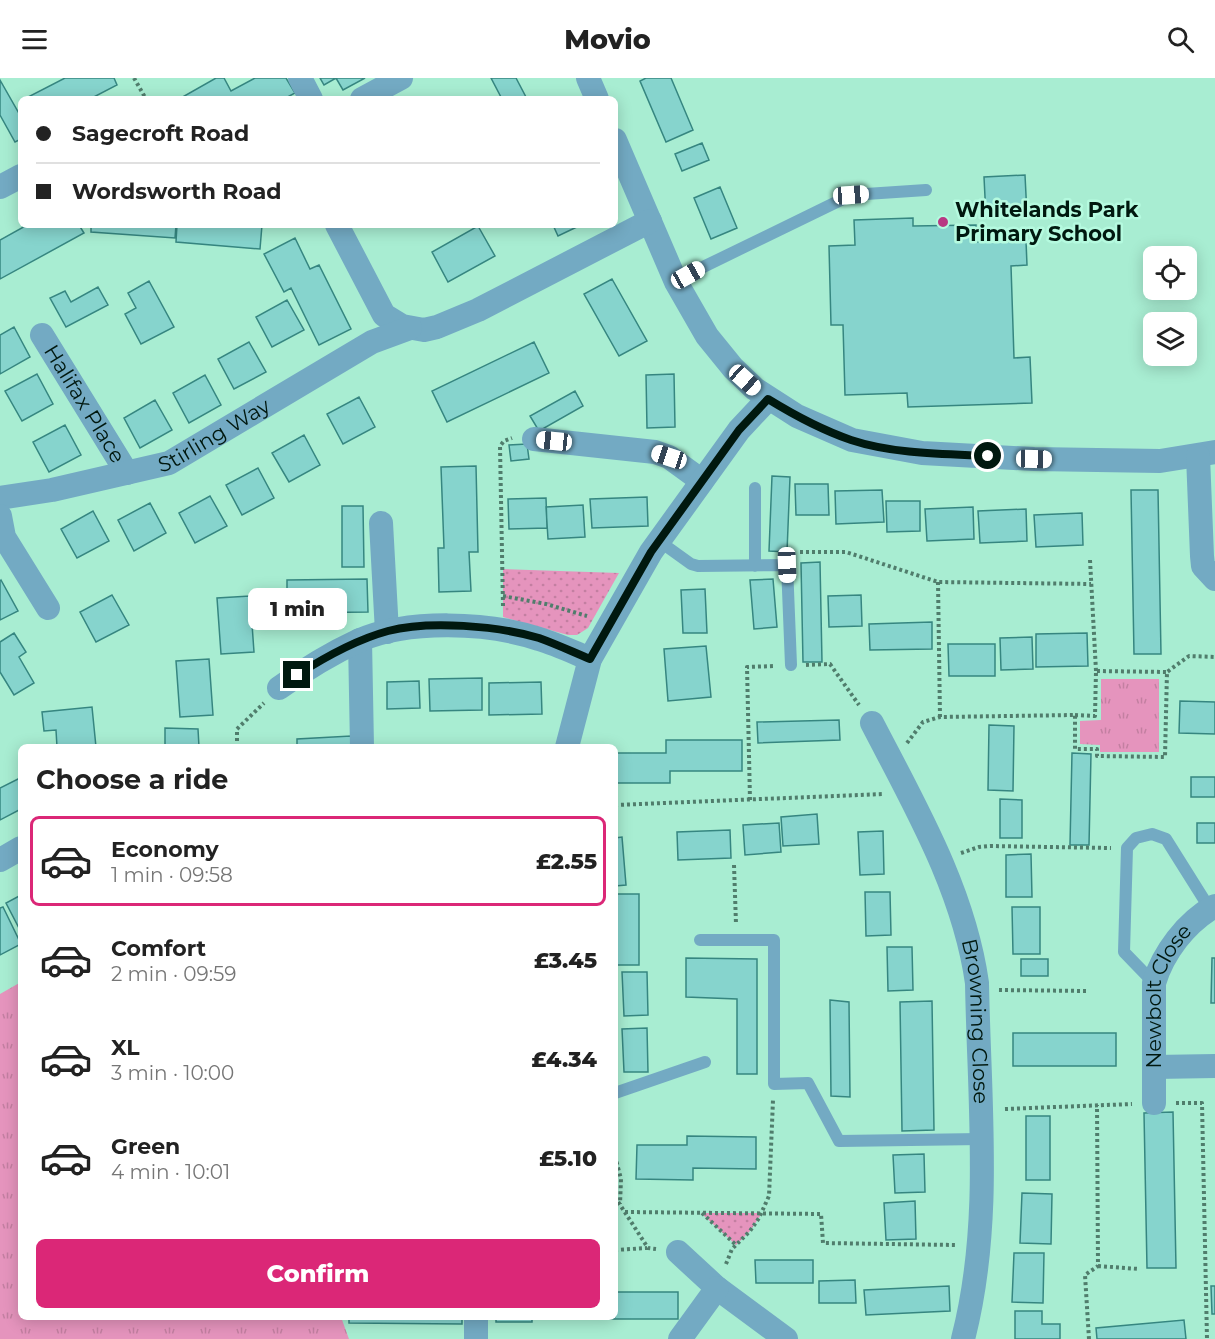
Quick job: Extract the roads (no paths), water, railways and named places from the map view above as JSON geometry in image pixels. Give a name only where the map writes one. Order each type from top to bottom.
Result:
[{"type":"street","points":[[300,78],[309,96]]},
{"type":"street","points":[[368,96],[401,78]]},
{"type":"street","points":[[588,78],[596,96]]},
{"type":"street","points":[[618,148],[676,282],[696,320],[723,357],[745,380],[768,399],[797,416],[852,440],[913,452],[1160,461],[1207,454],[1202,556],[1203,566],[1215,579]]},
{"type":"street","points":[[0,188],[18,178]]},
{"type":"street","name":"Stirling Way","points":[[0,498],[51,490],[169,463],[403,325],[423,330],[437,327],[478,310],[650,221]]},
{"type":"street","points":[[339,228],[384,315],[403,325]]},
{"type":"street","name":"Halifax Place","points":[[42,336],[127,473]]},
{"type":"street","points":[[568,744],[590,659],[659,541],[739,430],[768,399]]},
{"type":"street","points":[[534,439],[655,452],[669,457],[702,481]]},
{"type":"street","points":[[0,516],[4,537],[48,608]]},
{"type":"street","points":[[381,523],[387,632]]},
{"type":"street","points":[[279,688],[314,664],[360,640],[387,632],[418,627],[450,626],[504,630],[539,639],[590,659]]},
{"type":"street","points":[[360,640],[362,744]]},
{"type":"street","name":"Browning Close","points":[[872,723],[941,862],[973,956],[977,990],[982,1204],[971,1305],[963,1339]]},
{"type":"street","points":[[0,860],[18,850]]},
{"type":"street","name":"Newbolt Close","points":[[1154,1103],[1154,983],[1167,953],[1212,908]]},
{"type":"street","points":[[1155,1067],[1215,1066]]},
{"type":"street","points":[[678,1252],[717,1288],[786,1339]]},
{"type":"street","points":[[680,1339],[717,1288]]},
{"type":"street","points":[[476,1320],[476,1339]]},
{"type":"lane","points":[[676,282],[851,195],[926,190]]},
{"type":"lane","points":[[755,488],[755,566]]},
{"type":"lane","points":[[659,541],[691,564],[698,566],[787,565],[791,666]]},
{"type":"lane","points":[[1154,983],[1124,952],[1127,848],[1136,838],[1152,834],[1166,839],[1212,908]]},
{"type":"lane","points":[[700,940],[774,940],[774,1084],[808,1083],[839,1141],[981,1139]]},
{"type":"lane","points":[[618,1093],[705,1062]]},
{"type":"place","name":"Whitelands Park Primary School","points":[[943,222]]}]
